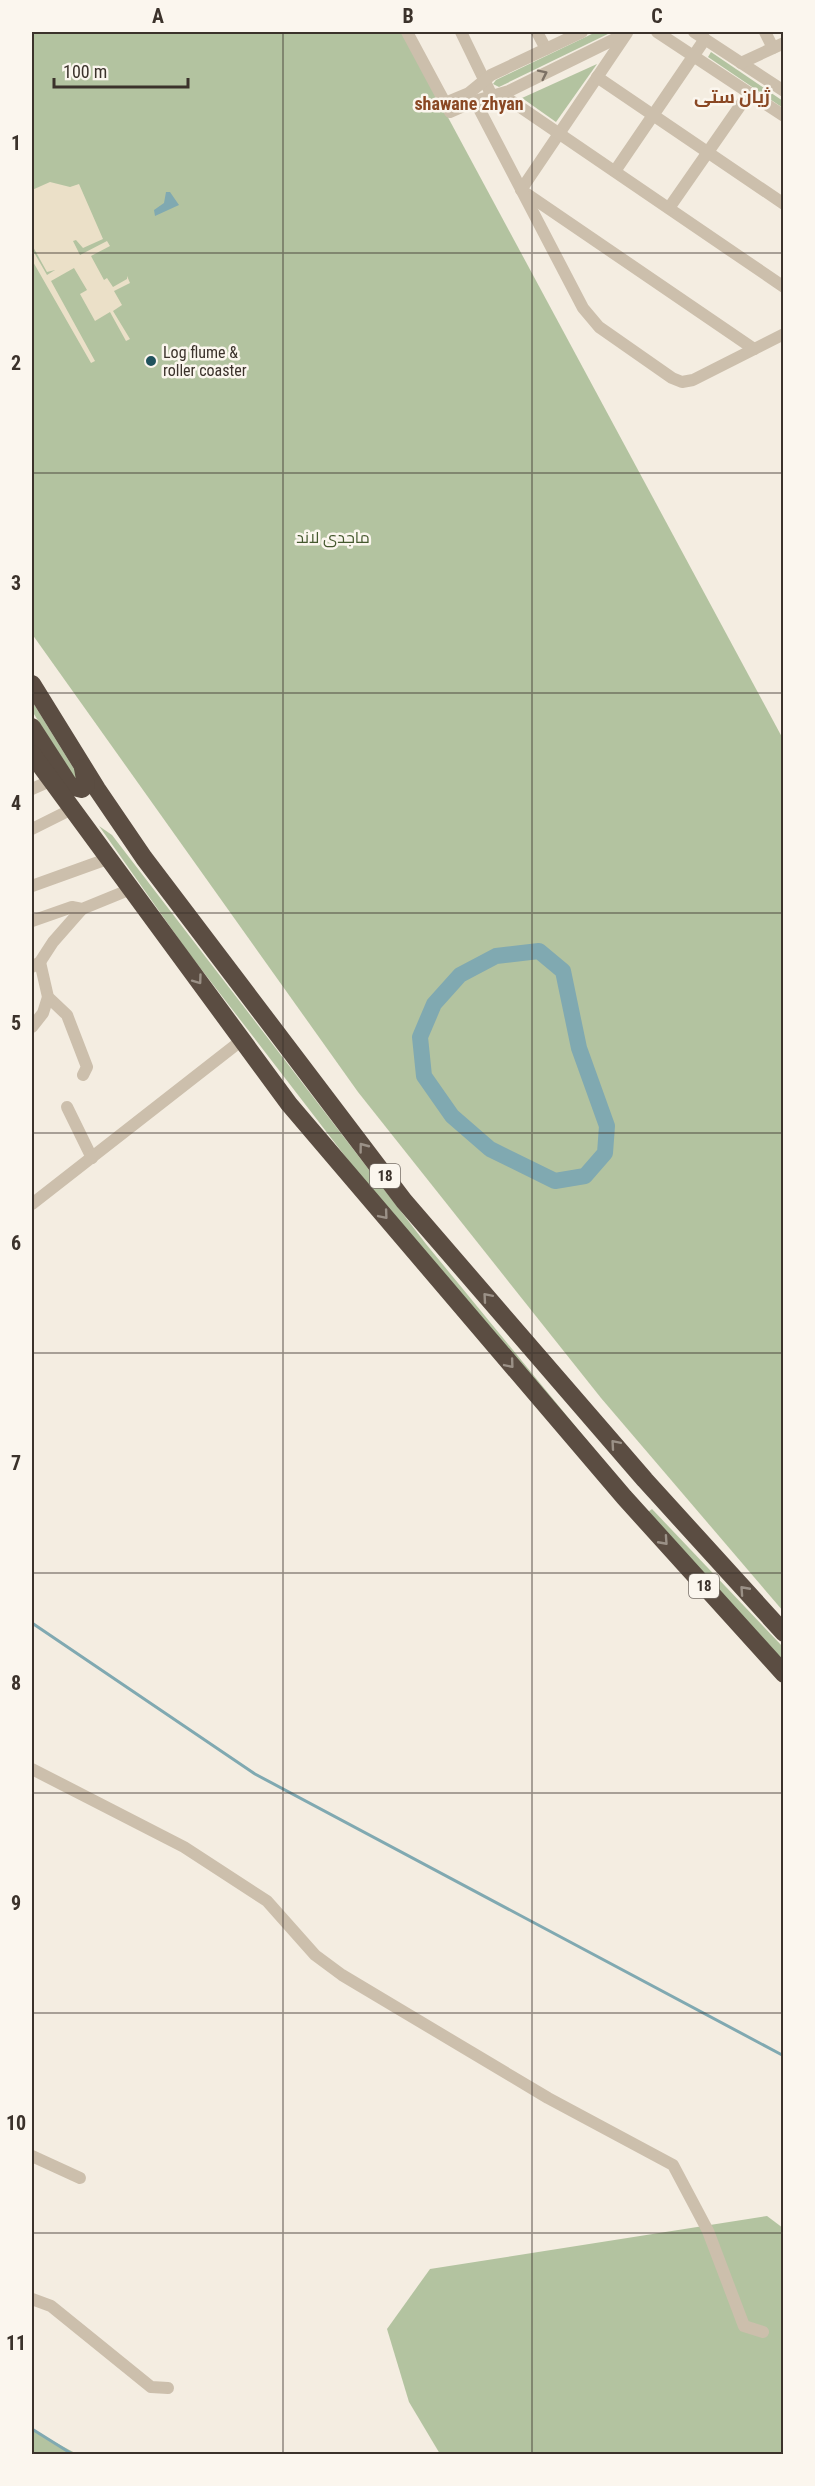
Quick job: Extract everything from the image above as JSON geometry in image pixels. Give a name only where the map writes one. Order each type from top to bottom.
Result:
[{"type":"highway","name":"18","points":[[32,684],[116,817],[404,1201],[645,1480],[783,1633]]},
{"type":"highway","points":[[32,727],[70,786],[75,789],[86,785],[82,766]]},
{"type":"highway","name":"18","points":[[32,754],[289,1104],[624,1497],[783,1674]]},
{"type":"highway","points":[[93,838],[91,826],[95,819],[107,815],[116,817]]},
{"type":"highway","points":[[624,1497],[645,1480]]},
{"type":"street","points":[[407,32],[448,108]]},
{"type":"street","points":[[461,32],[484,79],[497,95],[559,133],[783,287]]},
{"type":"street","points":[[537,32],[546,49]]},
{"type":"street","points":[[448,108],[484,79],[582,32]]},
{"type":"street","points":[[448,108],[497,95],[628,32]]},
{"type":"street","points":[[521,190],[628,32]]},
{"type":"street","points":[[657,32],[783,116]]},
{"type":"street","points":[[694,32],[783,92]]},
{"type":"street","points":[[741,63],[778,46],[765,32]]},
{"type":"street","points":[[615,171],[705,39]]},
{"type":"street","points":[[597,77],[783,204]]},
{"type":"street","points":[[669,208],[749,93]]},
{"type":"street","points":[[475,101],[587,315],[599,327],[672,378],[689,381],[783,334]]},
{"type":"street","points":[[521,190],[754,349]]},
{"type":"street","points":[[32,789],[50,781]]},
{"type":"street","points":[[32,829],[72,809]]},
{"type":"street","points":[[32,886],[107,859]]},
{"type":"street","points":[[83,1075],[87,1067],[75,1031],[67,1015],[48,997],[36,965],[82,909],[131,889]]},
{"type":"street","points":[[32,921],[72,907],[82,909]]},
{"type":"street","points":[[32,1027],[43,1013],[48,997]]},
{"type":"street","points":[[32,1204],[242,1040]]},
{"type":"street","points":[[67,1107],[92,1158]]},
{"type":"street","points":[[32,1769],[184,1847],[267,1901],[315,1955],[342,1975],[548,2098],[673,2165],[708,2231],[744,2326],[763,2332]]},
{"type":"street","points":[[32,2157],[80,2178]]},
{"type":"street","points":[[32,2299],[51,2306],[151,2387],[168,2388]]},
{"type":"green space","name":"ماجدی لاند","points":[[32,32],[402,32],[783,739],[783,1611],[601,1398],[358,1092],[32,634]]},
{"type":"green space","points":[[596,32],[612,32],[499,87],[493,84],[496,80]]},
{"type":"green space","points":[[711,52],[783,101],[783,108],[708,57]]},
{"type":"green space","points":[[597,64],[556,122],[522,98]]},
{"type":"green space","points":[[32,701],[79,777],[76,780],[32,711]]},
{"type":"green space","points":[[99,826],[112,835],[426,1244],[612,1471],[355,1169],[188,952]]},
{"type":"green space","points":[[652,1509],[783,1647],[783,1661],[648,1512]]},
{"type":"green space","points":[[767,2216],[783,2228],[783,2454],[440,2454],[409,2402],[387,2329],[430,2269]]},
{"type":"green space","points":[[32,2430],[77,2454],[32,2454]]},
{"type":"shaded area","points":[[50,182],[70,187],[79,184],[103,239],[83,248],[76,240],[73,241],[80,255],[107,241],[110,246],[91,256],[104,280],[107,278],[113,287],[127,279],[127,276],[130,283],[114,291],[122,305],[113,311],[130,339],[126,341],[110,312],[95,321],[80,294],[87,290],[74,268],[51,281],[95,361],[91,363],[32,260],[32,249],[47,275],[55,270],[47,272],[32,245],[32,190]]},
{"type":"water","points":[[166,192],[170,192],[179,205],[155,216],[154,210],[164,203]]},
{"type":"waterway","points":[[539,951],[563,971],[579,1048],[607,1126],[605,1153],[585,1176],[555,1181],[490,1149],[452,1116],[424,1076],[420,1037],[434,1004],[460,975],[496,956],[539,951]]},
{"type":"waterway","points":[[32,1623],[255,1774],[784,2056]]},
{"type":"waterway","points":[[32,2429],[72,2454]]},
{"type":"place","name":"Log flume & roller coaster","points":[[151,361]]},
{"type":"district","name":"ژیان ستی","points":[[732,97]]},
{"type":"district","name":"shawane zhyan","points":[[469,104]]}]
